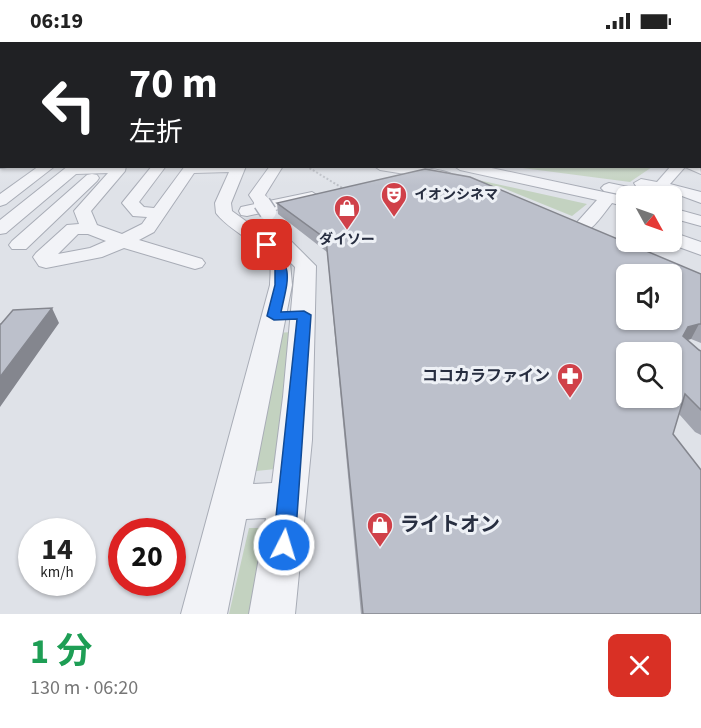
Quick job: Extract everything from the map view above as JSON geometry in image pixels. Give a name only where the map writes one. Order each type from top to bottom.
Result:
[{"type":"street","points":[[0,201],[46,168]]},
{"type":"street","points":[[0,229],[75,168],[120,168],[82,211],[90,229]]},
{"type":"street","points":[[9,246],[99,168]]},
{"type":"street","points":[[158,168],[130,203],[139,212],[160,213]]},
{"type":"street","points":[[191,168],[148,228],[123,241],[95,253],[46,262],[43,257],[73,229],[90,229],[123,241],[195,263]]},
{"type":"street","points":[[239,168],[223,203],[224,213],[251,210],[345,190]]},
{"type":"street","points":[[204,614],[281,285],[280,261],[267,245],[246,232],[257,195],[276,168]]},
{"type":"street","points":[[469,168],[608,198],[616,196]]},
{"type":"street","points":[[510,168],[616,189]]},
{"type":"street","points":[[642,186],[671,168]]},
{"type":"street","points":[[671,168],[701,183]]},
{"type":"street","points":[[659,186],[671,168]]},
{"type":"street","points":[[0,181],[15,171]]},
{"type":"street","points":[[380,175],[426,173],[473,182],[494,191]]},
{"type":"street","points":[[682,196],[701,198]]},
{"type":"street","points":[[598,237],[574,226],[608,198]]},
{"type":"street","points":[[682,203],[701,208]]},
{"type":"street","points":[[251,210],[306,266],[312,302],[284,545],[272,614]]},
{"type":"street","points":[[682,216],[701,221]]},
{"type":"street","points":[[682,242],[701,249]]},
{"type":"street","points":[[9,246],[57,244]]},
{"type":"street","points":[[274,316],[312,302]]},
{"type":"street","points":[[230,502],[288,500]]},
{"type":"path","points":[[309,168],[345,190]]},
{"type":"green space","points":[[404,168],[424,168],[587,204],[572,216],[498,186],[492,187]]},
{"type":"green space","points":[[523,168],[651,168],[630,182]]},
{"type":"green space","points":[[292,332],[276,469],[256,471],[277,333]]},
{"type":"green space","points":[[249,528],[264,528],[249,614],[229,614]]},
{"type":"building","points":[[425,169],[470,177],[616,238],[616,252],[649,252],[677,264],[616,264],[616,330],[682,330],[682,266],[701,274],[701,324],[688,327],[683,336],[701,351],[701,410],[685,394],[682,404],[682,342],[616,342],[616,408],[681,408],[673,434],[701,470],[701,614],[363,614],[326,239],[277,203]]},
{"type":"building","points":[[52,308],[0,377],[0,324],[13,310]]},
{"type":"place","name":"イオンシネマ","points":[[394,218]]},
{"type":"place","name":"ダイソー","points":[[347,231]]},
{"type":"place","name":"ココカラファイン","points":[[570,399]]},
{"type":"place","name":"ライトオン","points":[[380,548]]},
{"type":"route","points":[[267,245],[280,261],[281,285],[274,316],[304,315],[284,545]]}]
